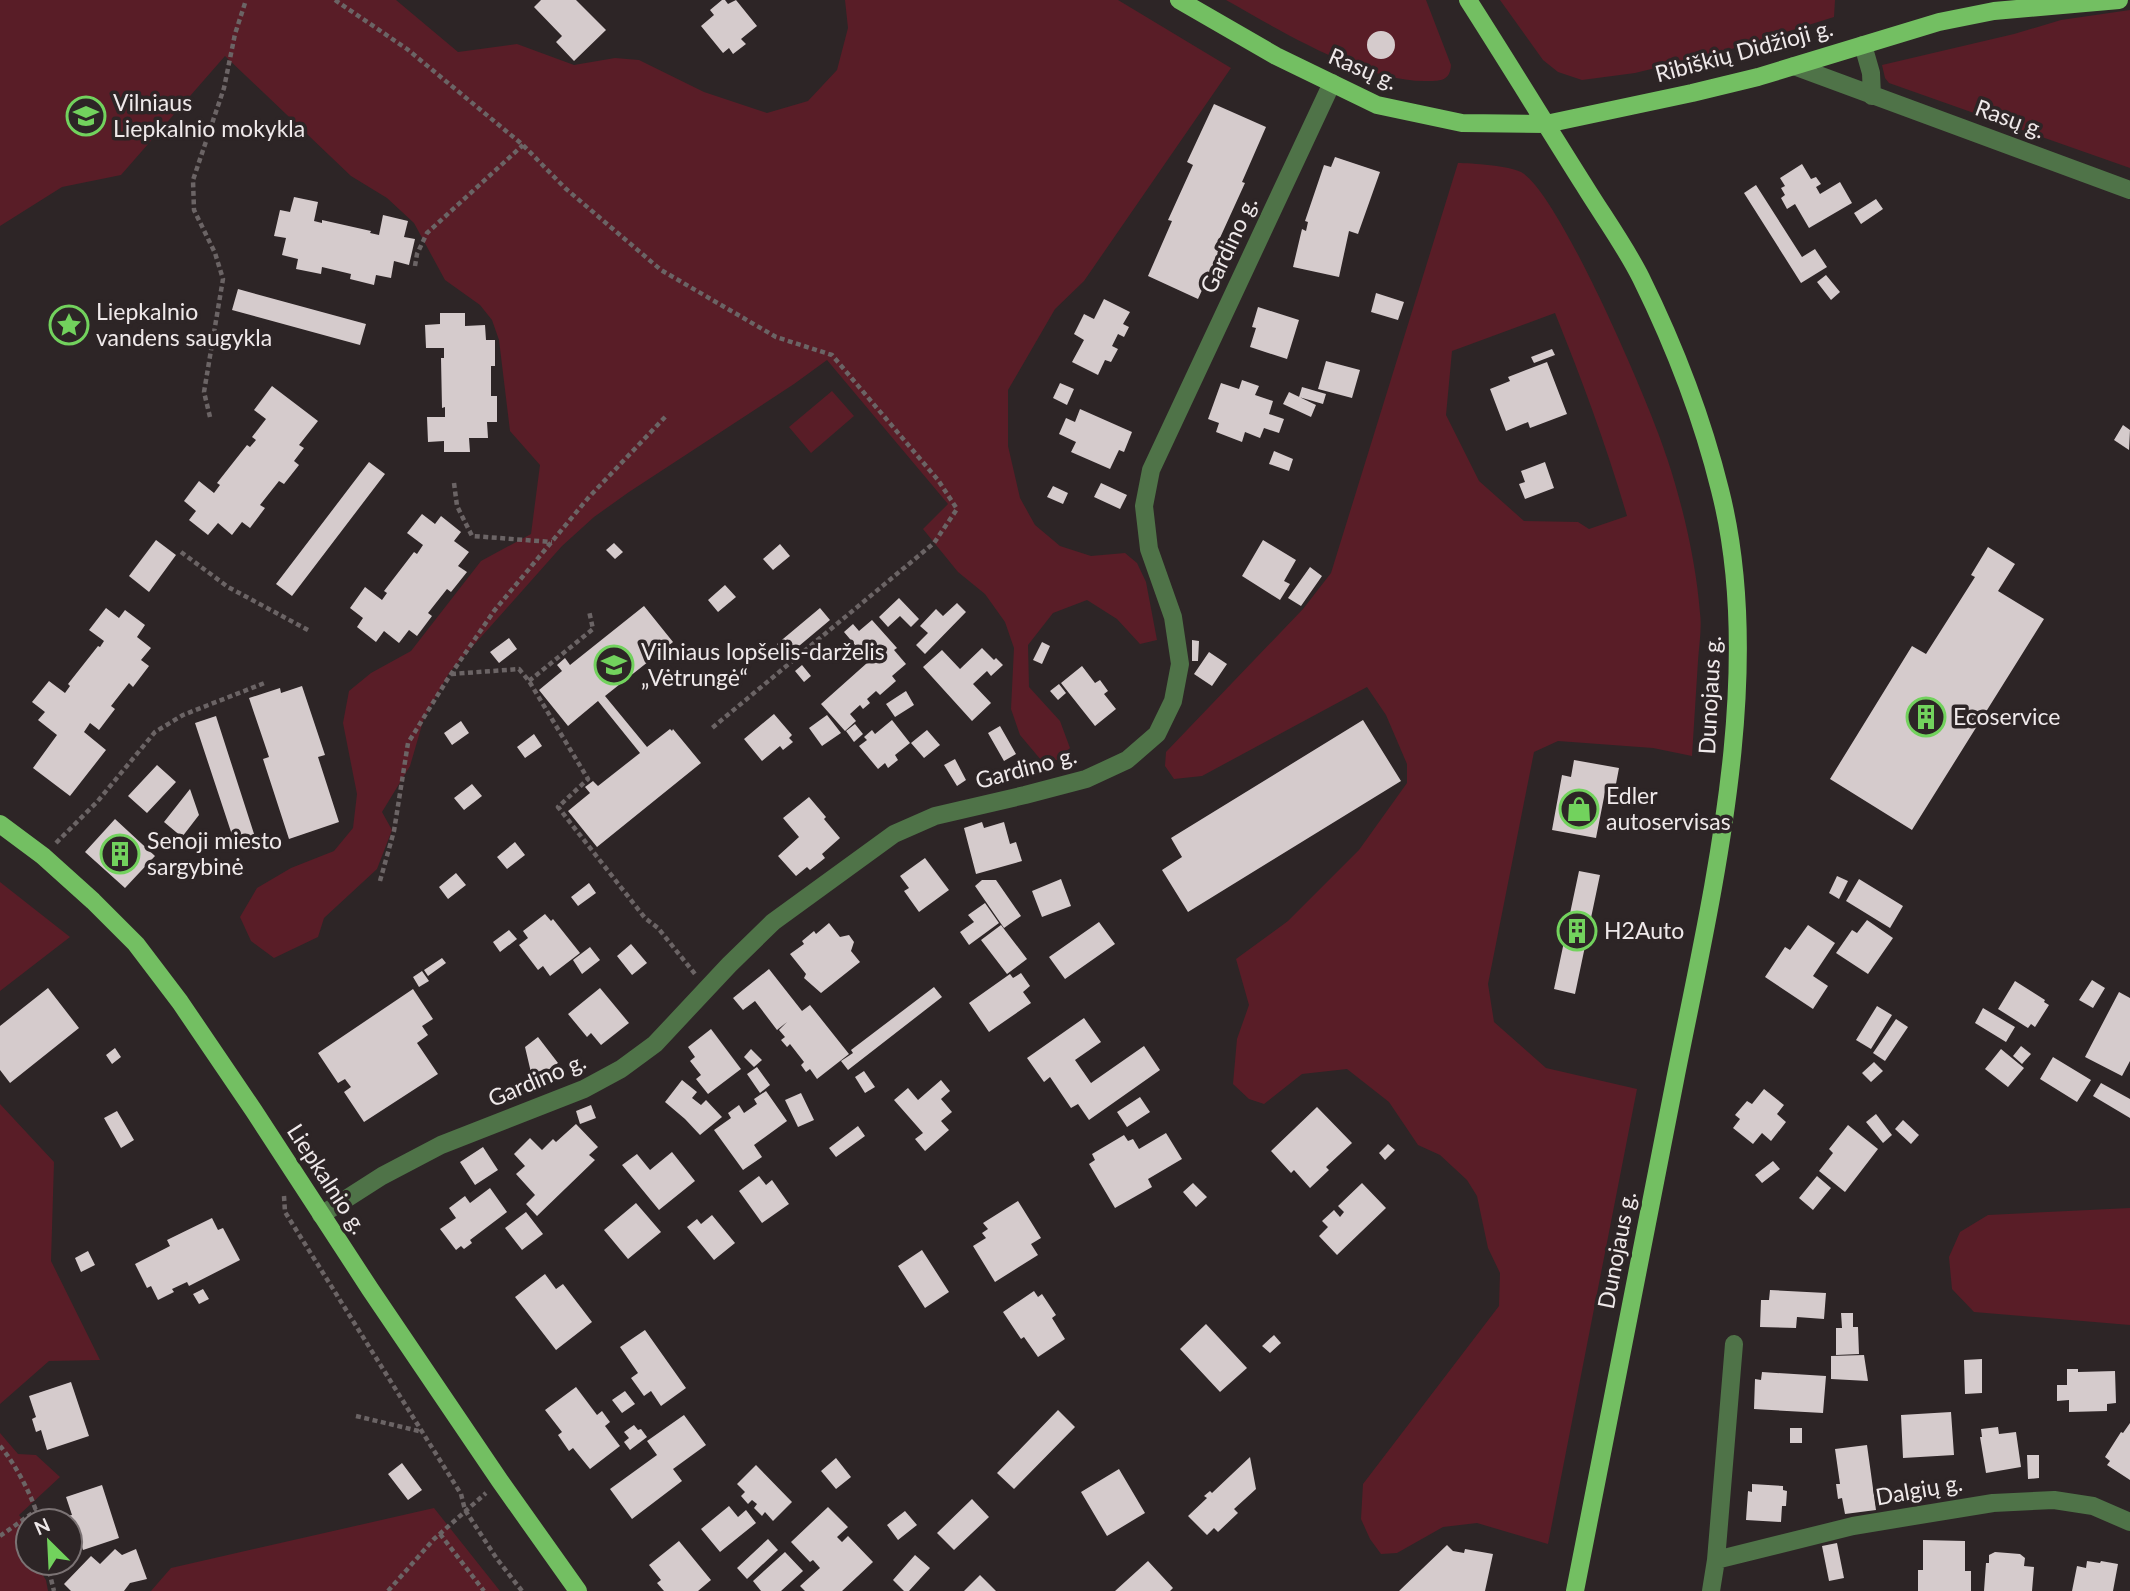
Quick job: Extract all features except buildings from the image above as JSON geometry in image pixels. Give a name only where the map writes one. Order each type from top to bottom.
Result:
[{"type":"main road","name":"Rasų g.","points":[[1179,0],[1276,56],[1377,105],[1462,123],[1546,124]]},
{"type":"main road","name":"Dunojaus g.","points":[[1468,0],[1639,274],[1672,346],[1695,407],[1721,492],[1734,568],[1738,619],[1737,679],[1721,834],[1575,1591]]},
{"type":"main road","name":"Ribiškių Didžioji g.","points":[[1546,124],[1692,93],[1794,66],[1939,22],[1994,10],[2119,0]]},
{"type":"main road","name":"Liepkalnio g.","points":[[0,824],[43,856],[93,901],[136,944],[180,1002],[500,1481],[578,1591]]},
{"type":"street","points":[[1863,45],[1871,73],[1872,96]]},
{"type":"street","name":"Rasų g.","points":[[1794,66],[2130,190]]},
{"type":"street","name":"Gardino g.","points":[[321,1215],[382,1176],[441,1145],[584,1089],[621,1069],[655,1044],[773,922],[894,834],[935,816],[1086,779],[1127,760],[1157,734],[1173,701],[1180,664],[1173,617],[1149,549],[1143,506],[1151,470],[1332,83]]},
{"type":"street","points":[[1711,1591],[1716,1560],[1734,1344]]},
{"type":"street","name":"Dalgių g.","points":[[1716,1560],[1853,1526],[1993,1503],[2054,1500],[2093,1506],[2130,1522]]},
{"type":"path","points":[[210,417],[204,392],[223,279],[215,253],[194,210],[193,180],[224,88],[235,34],[246,0]]},
{"type":"path","points":[[335,0],[407,49],[523,145],[565,188],[661,270],[776,337],[832,355],[937,481],[957,509],[934,543],[712,728]]},
{"type":"path","points":[[415,265],[427,233],[523,145]]},
{"type":"path","points":[[380,881],[394,831],[408,743],[494,611],[589,497],[667,415]]},
{"type":"path","points":[[454,483],[457,506],[472,536],[552,542]]},
{"type":"path","points":[[181,552],[228,587],[308,630]]},
{"type":"path","points":[[529,681],[593,629],[589,611]]},
{"type":"path","points":[[451,674],[519,668],[588,779],[558,807],[645,918],[658,928],[706,989]]},
{"type":"path","points":[[43,856],[97,802],[155,732],[183,715],[267,682]]},
{"type":"path","points":[[285,1212],[461,1494],[465,1510],[522,1591]]},
{"type":"path","points":[[356,1416],[423,1433]]},
{"type":"path","points":[[0,1446],[35,1507]]},
{"type":"path","points":[[388,1591],[440,1534],[500,1481]]},
{"type":"path","points":[[440,1534],[484,1591]]},
{"type":"shaded area","points":[[0,0],[396,0],[458,52],[517,44],[574,65],[615,58],[639,60],[704,92],[767,113],[808,101],[837,70],[848,28],[845,0],[1118,0],[1231,68],[1084,281],[1055,309],[1008,390],[1008,446],[1020,498],[1035,525],[1060,546],[1091,556],[1125,553],[1137,563],[1146,582],[1157,640],[1140,644],[1117,619],[1087,600],[1053,613],[1028,645],[1029,687],[1060,721],[1070,748],[1058,760],[1041,760],[1020,735],[1011,709],[1014,648],[1005,622],[985,594],[958,572],[923,529],[948,504],[827,360],[629,492],[594,517],[562,546],[449,673],[424,718],[410,766],[382,812],[392,830],[377,869],[324,918],[318,937],[274,958],[251,941],[240,917],[257,888],[291,868],[334,851],[353,828],[357,794],[343,723],[349,691],[371,673],[411,651],[481,561],[531,534],[540,465],[510,431],[499,340],[492,320],[480,305],[445,280],[414,223],[387,198],[351,176],[225,56],[121,175],[62,187],[0,226]]},
{"type":"shaded area","points":[[1226,0],[1426,0],[1451,65],[1450,71],[1446,78],[1429,81],[1400,79],[1374,72],[1322,52]]},
{"type":"shaded area","points":[[1500,0],[1835,0],[1834,17],[1725,51],[1635,73],[1582,80],[1558,72],[1543,60]]},
{"type":"shaded area","points":[[2130,10],[2130,168],[1889,83],[1885,78],[1882,65],[2014,34],[2061,20]]},
{"type":"shaded area","points":[[1458,163],[1481,164],[1521,172],[1538,188],[1580,258],[1603,304],[1658,432],[1688,534],[1701,625],[1692,756],[1653,748],[1558,741],[1534,752],[1488,984],[1494,1022],[1546,1068],[1637,1089],[1548,1544],[1477,1523],[1443,1527],[1397,1553],[1381,1554],[1370,1539],[1361,1519],[1363,1484],[1499,1306],[1500,1273],[1488,1248],[1477,1196],[1467,1180],[1440,1155],[1418,1145],[1389,1102],[1347,1069],[1302,1074],[1264,1104],[1249,1099],[1233,1084],[1237,1039],[1249,1005],[1236,959],[1288,921],[1359,850],[1407,783],[1407,764],[1386,715],[1367,687],[1202,776],[1174,779],[1165,766],[1166,752],[1303,609],[1331,573]],"holes":[[[1555,313],[1603,439],[1627,516],[1589,529],[1578,522],[1524,521],[1479,481],[1446,415],[1452,351]]]},
{"type":"shaded area","points":[[832,391],[854,416],[811,453],[789,427]]},
{"type":"shaded area","points":[[0,882],[70,937],[0,991]]},
{"type":"shaded area","points":[[0,1104],[54,1162],[51,1261],[100,1360],[49,1361],[0,1404]]},
{"type":"shaded area","points":[[2130,1208],[2130,1325],[1974,1312],[1952,1289],[1949,1257],[1960,1232],[1988,1215]]},
{"type":"shaded area","points":[[0,1433],[18,1454],[36,1455],[60,1477],[28,1507],[14,1507],[14,1577],[44,1577],[48,1591],[0,1591]]},
{"type":"shaded area","points":[[434,1508],[500,1591],[151,1591],[171,1568]]},
{"type":"place","name":"Vilniaus Liepkalnio mokykla","points":[[86,116]]},
{"type":"place","name":"Liepkalnio vandens saugykla","points":[[69,325]]},
{"type":"place","name":"Vilniaus lopšelis-darželis „Vėtrungė“","points":[[614,665]]},
{"type":"place","name":"Ecoservice","points":[[1926,717]]},
{"type":"place","name":"Edler autoservisas","points":[[1579,809]]},
{"type":"place","name":"Senoji miesto sargybinė","points":[[120,854]]},
{"type":"place","name":"H2Auto","points":[[1577,931]]}]
